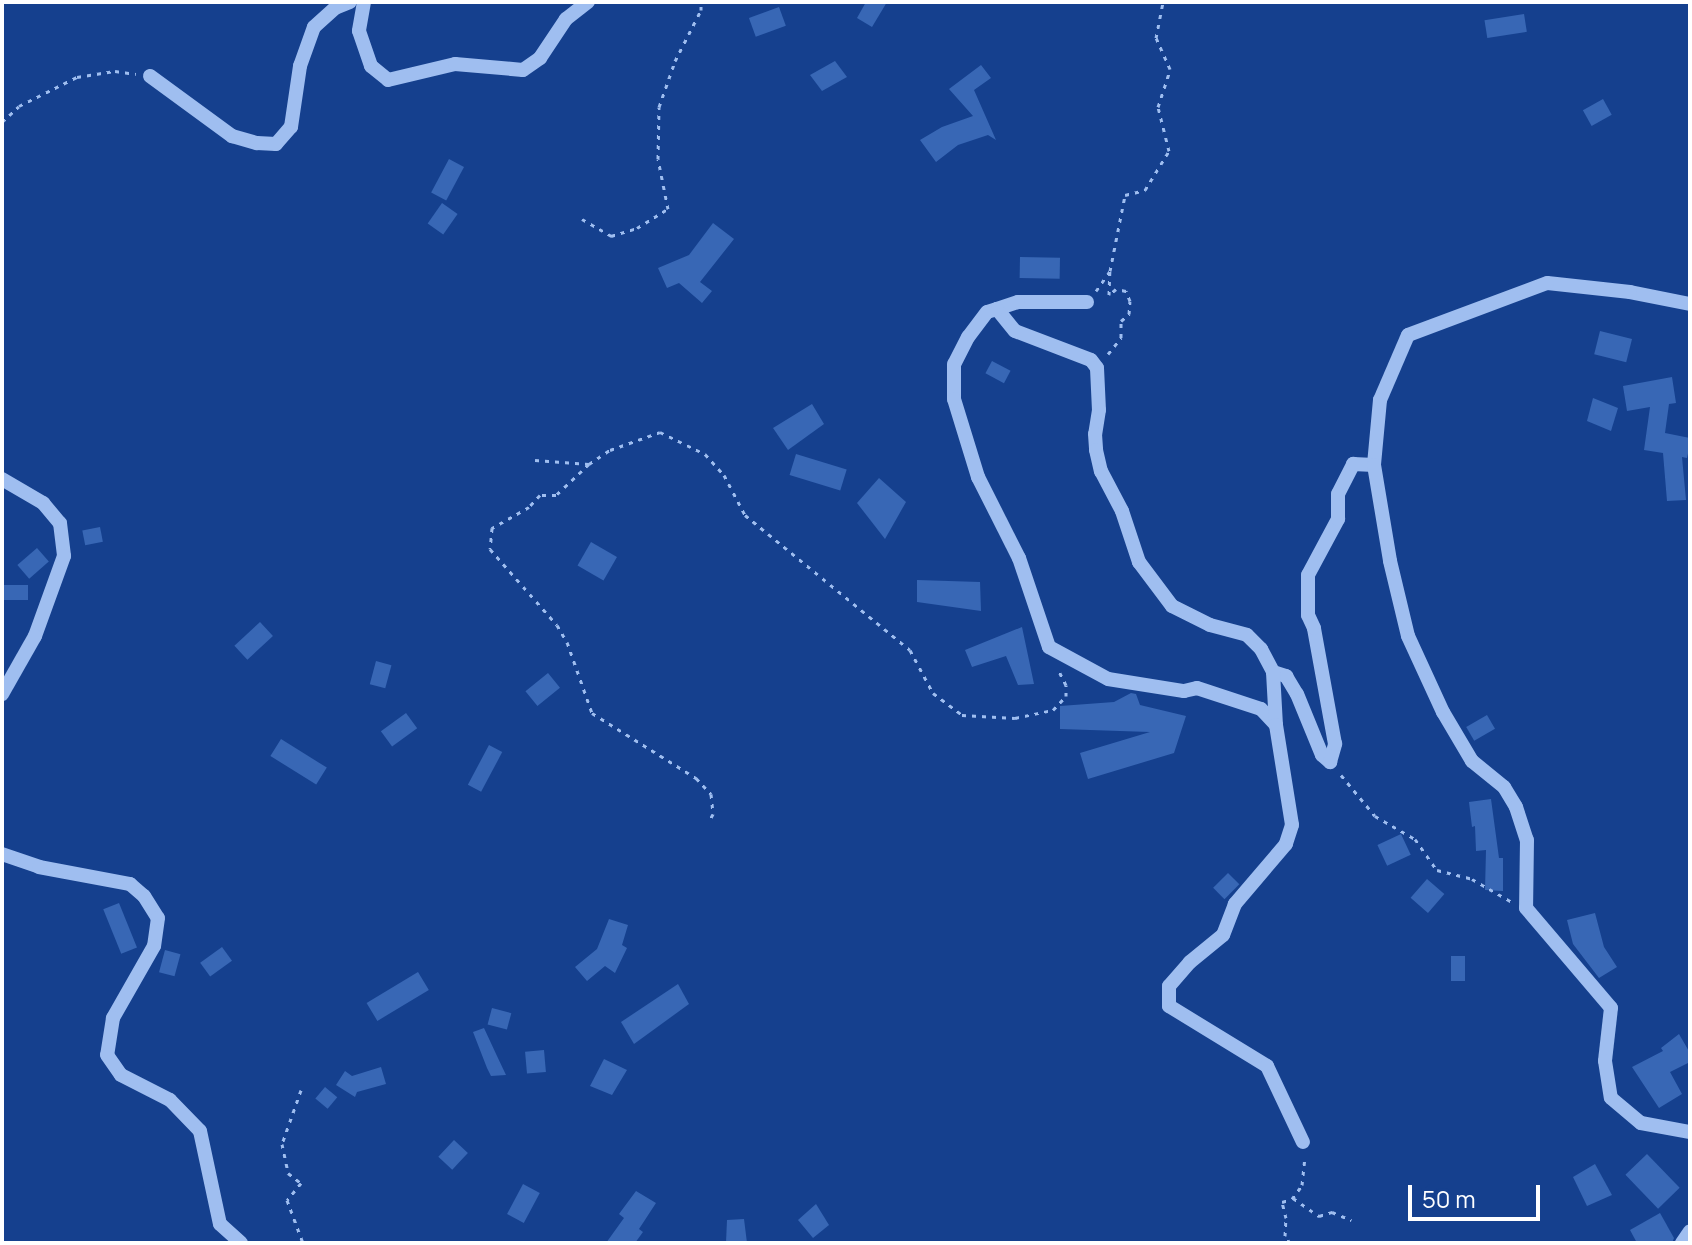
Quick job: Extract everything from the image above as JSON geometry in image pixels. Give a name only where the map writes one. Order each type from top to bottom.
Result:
[{"type":"street","points":[[150,76],[232,136],[257,143],[276,144],[291,127],[300,66],[314,27],[335,8],[350,2]]},
{"type":"street","points":[[364,2],[359,31],[371,66],[388,80],[455,64],[523,70],[540,58],[566,19],[588,2]]},
{"type":"street","points":[[1690,304],[1630,292],[1547,283],[1408,335],[1380,400],[1374,465],[1390,561],[1408,636],[1443,712],[1472,761],[1504,787],[1516,807],[1527,840],[1526,908],[1611,1008],[1605,1061],[1611,1098],[1641,1123],[1690,1132]]},
{"type":"street","points":[[1087,302],[1018,302],[987,312],[968,337],[954,364],[954,399],[978,477],[1019,558],[1049,647],[1108,679],[1184,691],[1197,688],[1208,691],[1261,709],[1276,725]]},
{"type":"street","points":[[997,309],[1015,331],[1091,360],[1097,368],[1099,410],[1096,450],[1101,471],[1122,511],[1139,562],[1172,606],[1210,625],[1247,635],[1261,649],[1273,672],[1276,725],[1292,825],[1286,844],[1235,904],[1223,935],[1208,951],[1190,962],[1169,986],[1169,1006],[1267,1066],[1303,1142]]},
{"type":"street","points":[[1273,672],[1286,676],[1297,694],[1322,755],[1330,762],[1335,744],[1314,628],[1308,615],[1308,575],[1338,519],[1338,494],[1353,464],[1374,465]]},
{"type":"street","points":[[2,479],[43,503],[60,523],[64,556],[35,636],[2,694]]},
{"type":"street","points":[[2,854],[39,867],[130,884],[144,896],[158,918],[154,946],[113,1018],[107,1055],[121,1075],[170,1100],[200,1131],[220,1224],[241,1243]]},
{"type":"street","points":[[1682,1243],[1690,1231]]},
{"type":"path","points":[[582,219],[611,236],[637,228],[668,209],[658,159],[659,107],[675,61],[701,10],[701,2]]},
{"type":"path","points":[[1097,368],[1121,338],[1121,321],[1129,314],[1126,291],[1116,289],[1109,295],[1110,271],[1125,195],[1145,190],[1169,151],[1158,107],[1170,69],[1156,38],[1163,2]]},
{"type":"path","points":[[2,122],[19,106],[77,77],[115,71],[150,76]]},
{"type":"path","points":[[1087,302],[1110,271]]},
{"type":"path","points":[[709,821],[713,814],[711,794],[696,778],[592,713],[578,669],[557,625],[490,549],[492,528],[529,507],[540,495],[556,495],[589,464],[610,450],[660,432],[705,454],[724,475],[745,515],[910,650],[933,693],[962,715],[1015,718],[1053,710],[1066,696],[1066,685],[1049,647]]},
{"type":"path","points":[[535,460],[589,464]]},
{"type":"path","points":[[1330,762],[1375,816],[1415,839],[1437,870],[1472,879],[1526,908]]},
{"type":"path","points":[[301,1090],[282,1144],[288,1173],[301,1183],[287,1200],[303,1243]]},
{"type":"path","points":[[1290,1243],[1285,1236],[1286,1218],[1282,1202],[1293,1198],[1305,1178],[1303,1142]]},
{"type":"path","points":[[1293,1198],[1319,1216],[1332,1212],[1351,1220]]},
{"type":"building","points":[[866,2],[887,2],[872,27],[857,18]]},
{"type":"building","points":[[779,7],[786,26],[756,37],[749,18]]},
{"type":"building","points":[[1524,14],[1527,32],[1487,38],[1484,20]]},
{"type":"building","points":[[835,61],[847,77],[822,91],[810,75]]},
{"type":"building","points":[[981,65],[991,78],[974,90],[996,140],[988,135],[958,145],[936,162],[920,140],[942,127],[973,116],[949,89]]},
{"type":"building","points":[[1603,99],[1612,115],[1592,126],[1583,110]]},
{"type":"building","points":[[449,159],[464,167],[446,201],[431,193]]},
{"type":"building","points":[[442,203],[458,214],[443,234],[428,223]]},
{"type":"building","points":[[713,223],[734,239],[700,282],[712,291],[702,303],[679,283],[667,288],[658,268],[689,255]]},
{"type":"building","points":[[1020,257],[1060,258],[1060,279],[1020,278]]},
{"type":"building","points":[[1600,331],[1632,339],[1626,362],[1594,354]]},
{"type":"building","points":[[992,361],[1011,371],[1004,383],[985,373]]},
{"type":"building","points":[[1672,377],[1676,403],[1669,404],[1665,433],[1690,438],[1690,444],[1687,458],[1682,457],[1686,500],[1667,501],[1663,453],[1644,450],[1650,407],[1627,411],[1623,386]]},
{"type":"building","points":[[1593,398],[1618,408],[1611,431],[1587,421]]},
{"type":"building","points":[[812,404],[824,424],[788,450],[773,428]]},
{"type":"building","points":[[796,454],[847,469],[840,491],[790,475]]},
{"type":"building","points":[[879,478],[906,502],[885,539],[857,503]]},
{"type":"building","points":[[100,527],[103,542],[85,545],[82,530]]},
{"type":"building","points":[[591,542],[617,557],[603,580],[578,565]]},
{"type":"building","points":[[37,548],[49,562],[29,579],[17,565]]},
{"type":"building","points":[[917,580],[980,582],[981,611],[917,602]]},
{"type":"building","points":[[2,585],[28,585],[28,600],[2,600]]},
{"type":"building","points":[[260,622],[273,636],[247,660],[234,646]]},
{"type":"building","points":[[1022,627],[1034,684],[1018,685],[1006,656],[972,667],[965,650]]},
{"type":"building","points":[[376,661],[391,665],[385,688],[370,684]]},
{"type":"building","points":[[548,673],[560,688],[537,706],[525,691]]},
{"type":"building","points":[[1131,693],[1136,694],[1140,705],[1186,716],[1174,753],[1088,779],[1080,753],[1150,732],[1060,729],[1060,706],[1114,702]]},
{"type":"building","points":[[406,713],[417,728],[392,747],[381,731]]},
{"type":"building","points":[[1487,715],[1495,729],[1474,741],[1466,727]]},
{"type":"building","points":[[281,739],[327,768],[316,785],[270,756]]},
{"type":"building","points":[[489,745],[502,752],[481,792],[468,785]]},
{"type":"building","points":[[1491,799],[1499,858],[1503,858],[1503,891],[1485,890],[1486,850],[1476,851],[1475,826],[1472,827],[1469,802]]},
{"type":"building","points":[[1401,834],[1411,855],[1387,866],[1377,845]]},
{"type":"building","points":[[1228,873],[1239,884],[1224,899],[1213,888]]},
{"type":"building","points":[[1427,879],[1444,894],[1428,913],[1411,898]]},
{"type":"building","points":[[119,903],[137,948],[121,954],[103,909]]},
{"type":"building","points":[[1595,913],[1604,947],[1617,967],[1599,978],[1573,944],[1567,920]]},
{"type":"building","points":[[609,919],[628,925],[622,945],[627,948],[615,973],[605,966],[587,981],[575,967],[597,949]]},
{"type":"building","points":[[222,947],[232,961],[210,977],[200,963]]},
{"type":"building","points":[[165,950],[180,954],[175,976],[159,972]]},
{"type":"building","points":[[1451,956],[1465,956],[1465,981],[1451,981]]},
{"type":"building","points":[[418,972],[429,990],[377,1021],[367,1003]]},
{"type":"building","points":[[678,984],[689,1004],[634,1044],[621,1022]]},
{"type":"building","points":[[492,1008],[511,1013],[507,1030],[488,1024]]},
{"type":"building","points":[[484,1028],[506,1075],[491,1076],[487,1068],[473,1032]]},
{"type":"building","points":[[1679,1034],[1690,1053],[1690,1062],[1670,1072],[1682,1094],[1659,1108],[1632,1067],[1663,1051],[1661,1048]]},
{"type":"building","points":[[544,1050],[546,1072],[527,1074],[525,1052]]},
{"type":"building","points":[[604,1059],[627,1070],[612,1095],[590,1086]]},
{"type":"building","points":[[381,1067],[386,1084],[357,1092],[355,1097],[336,1085],[345,1071],[352,1076]]},
{"type":"building","points":[[325,1087],[337,1097],[328,1109],[315,1098]]},
{"type":"building","points":[[454,1140],[468,1153],[452,1170],[438,1157]]},
{"type":"building","points":[[1647,1154],[1680,1188],[1658,1209],[1625,1175]]},
{"type":"building","points":[[1595,1164],[1612,1195],[1587,1206],[1573,1177]]},
{"type":"building","points":[[523,1184],[540,1193],[524,1223],[507,1214]]},
{"type":"building","points":[[636,1191],[656,1203],[639,1229],[643,1232],[635,1243],[606,1243],[624,1218],[619,1214]]},
{"type":"building","points":[[816,1204],[829,1225],[813,1238],[798,1220]]},
{"type":"building","points":[[1660,1213],[1674,1238],[1672,1243],[1637,1243],[1630,1230]]},
{"type":"building","points":[[744,1219],[747,1243],[726,1243],[727,1220]]}]
